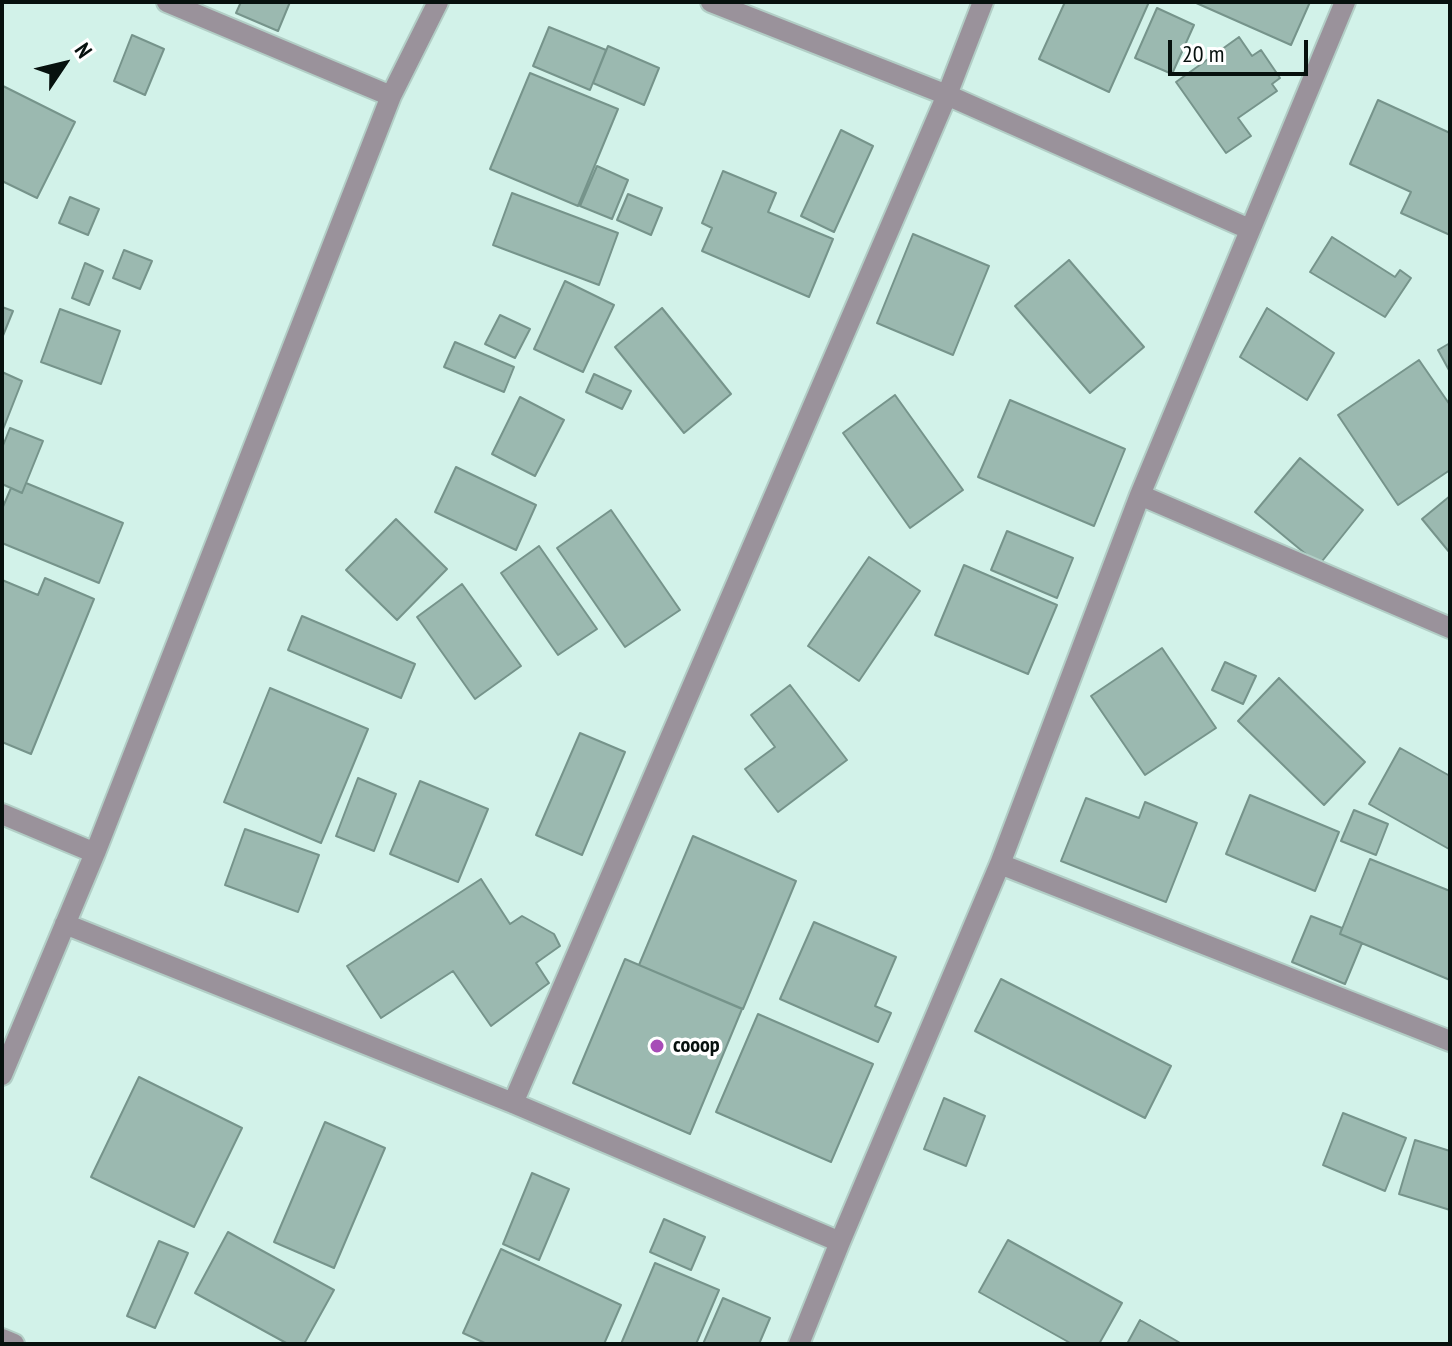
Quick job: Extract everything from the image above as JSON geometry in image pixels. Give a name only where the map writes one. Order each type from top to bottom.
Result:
[{"type":"street","points":[[167,2],[391,96]]},
{"type":"street","points":[[2,1075],[95,853],[391,96],[438,2]]},
{"type":"street","points":[[711,2],[947,95],[1249,229]]},
{"type":"street","points":[[513,1103],[947,95],[983,2]]},
{"type":"street","points":[[799,1344],[1000,864],[1140,495],[1345,2]]},
{"type":"street","points":[[1140,495],[1450,628]]},
{"type":"street","points":[[2,814],[95,853]]},
{"type":"street","points":[[1000,864],[1450,1041]]},
{"type":"street","points":[[65,924],[513,1103],[840,1242]]},
{"type":"street","points":[[2,1339],[14,1344]]},
{"type":"building","points":[[241,2],[290,2],[278,31],[236,13]]},
{"type":"building","points":[[1065,2],[1149,2],[1109,92],[1039,59]]},
{"type":"building","points":[[1194,2],[1310,2],[1291,45]]},
{"type":"building","points":[[1157,8],[1194,25],[1172,74],[1135,58]]},
{"type":"building","points":[[549,27],[606,50],[590,90],[533,66]]},
{"type":"building","points":[[132,35],[164,49],[145,95],[114,81]]},
{"type":"building","points":[[1239,37],[1252,56],[1261,50],[1280,78],[1272,84],[1277,91],[1238,118],[1251,136],[1226,153],[1176,82]]},
{"type":"building","points":[[608,46],[659,68],[644,105],[593,83]]},
{"type":"building","points":[[530,73],[618,109],[578,206],[490,169]]},
{"type":"building","points":[[3,86],[75,122],[37,198],[2,181]]},
{"type":"building","points":[[1378,100],[1450,133],[1450,235],[1401,213],[1411,192],[1350,164]]},
{"type":"building","points":[[841,130],[873,146],[834,232],[801,216]]},
{"type":"building","points":[[597,166],[628,180],[612,219],[580,206]]},
{"type":"building","points":[[723,171],[776,193],[768,212],[833,239],[809,297],[702,251],[712,228],[702,223]]},
{"type":"building","points":[[512,193],[618,233],[599,285],[493,245]]},
{"type":"building","points":[[628,194],[662,208],[651,235],[617,220]]},
{"type":"building","points":[[70,197],[99,209],[88,235],[59,223]]},
{"type":"building","points":[[913,234],[989,266],[953,355],[877,323]]},
{"type":"building","points":[[1332,237],[1395,277],[1400,270],[1411,278],[1385,317],[1310,272]]},
{"type":"building","points":[[124,250],[152,261],[140,289],[113,278]]},
{"type":"building","points":[[1069,260],[1144,347],[1090,393],[1015,306]]},
{"type":"building","points":[[85,263],[103,271],[89,305],[72,298]]},
{"type":"building","points":[[565,281],[614,305],[583,372],[534,349]]},
{"type":"building","points":[[2,307],[13,311],[2,338]]},
{"type":"building","points":[[662,308],[731,394],[684,433],[615,347]]},
{"type":"building","points":[[1267,308],[1334,353],[1307,400],[1240,357]]},
{"type":"building","points":[[60,309],[120,331],[101,384],[41,362]]},
{"type":"building","points":[[500,315],[530,329],[515,358],[485,344]]},
{"type":"building","points":[[455,342],[514,367],[504,392],[444,367]]},
{"type":"building","points":[[1450,343],[1450,372],[1438,350]]},
{"type":"building","points":[[1419,360],[1450,405],[1450,470],[1398,505],[1338,415]]},
{"type":"building","points":[[2,372],[22,381],[2,432]]},
{"type":"building","points":[[594,374],[631,391],[622,409],[586,392]]},
{"type":"building","points":[[895,395],[963,490],[910,528],[843,433]]},
{"type":"building","points":[[520,397],[564,420],[535,476],[492,454]]},
{"type":"building","points":[[1010,400],[1125,449],[1094,526],[978,477]]},
{"type":"building","points":[[10,428],[43,441],[22,493],[2,484],[2,448]]},
{"type":"building","points":[[1300,458],[1363,510],[1319,565],[1255,512]]},
{"type":"building","points":[[456,467],[536,505],[516,550],[435,512]]},
{"type":"building","points":[[26,483],[123,523],[99,583],[2,543],[2,509],[11,488],[22,493]]},
{"type":"building","points":[[1450,496],[1450,553],[1422,519]]},
{"type":"building","points":[[611,510],[680,610],[625,647],[557,548]]},
{"type":"building","points":[[396,519],[447,569],[397,620],[346,570]]},
{"type":"building","points":[[1007,531],[1073,558],[1057,598],[991,570]]},
{"type":"building","points":[[539,546],[597,629],[558,655],[501,573]]},
{"type":"building","points":[[869,557],[920,591],[859,681],[808,646]]},
{"type":"building","points":[[964,565],[1057,605],[1028,674],[935,635]]},
{"type":"building","points":[[45,578],[94,599],[31,754],[2,742],[2,580],[38,595]]},
{"type":"building","points":[[462,584],[521,666],[475,699],[417,617]]},
{"type":"building","points":[[302,616],[415,664],[401,698],[288,650]]},
{"type":"building","points":[[1162,648],[1216,728],[1145,775],[1091,696]]},
{"type":"building","points":[[1225,662],[1256,676],[1243,704],[1212,690]]},
{"type":"building","points":[[1279,678],[1365,762],[1324,805],[1238,721]]},
{"type":"building","points":[[790,685],[847,760],[778,812],[745,769],[775,747],[751,715]]},
{"type":"building","points":[[270,688],[368,729],[321,843],[224,802]]},
{"type":"building","points":[[580,733],[625,752],[582,855],[536,835]]},
{"type":"building","points":[[1400,748],[1450,776],[1449,849],[1369,804]]},
{"type":"building","points":[[358,778],[396,794],[374,851],[336,836]]},
{"type":"building","points":[[420,781],[488,809],[458,882],[390,854]]},
{"type":"building","points":[[1250,795],[1339,832],[1315,891],[1226,854]]},
{"type":"building","points":[[1086,798],[1139,818],[1145,802],[1197,823],[1166,902],[1061,861]]},
{"type":"building","points":[[1354,810],[1388,824],[1376,855],[1341,841]]},
{"type":"building","points":[[245,829],[319,855],[298,912],[225,885]]},
{"type":"building","points":[[693,836],[796,881],[743,1009],[639,965]]},
{"type":"building","points":[[1370,859],[1450,891],[1450,980],[1340,934]]},
{"type":"building","points":[[481,879],[510,924],[522,916],[554,934],[560,946],[536,963],[549,983],[491,1026],[453,971],[381,1018],[347,966]]},
{"type":"building","points":[[1311,916],[1342,928],[1340,934],[1362,943],[1345,984],[1292,962]]},
{"type":"building","points":[[814,922],[896,957],[875,1006],[891,1013],[878,1042],[780,999]]},
{"type":"building","name":"cooop","points":[[625,959],[742,1009],[690,1134],[573,1083]]},
{"type":"building","points":[[1001,979],[1171,1066],[1145,1118],[975,1031]]},
{"type":"building","points":[[758,1014],[873,1064],[831,1162],[716,1112]]},
{"type":"building","points":[[139,1077],[242,1128],[194,1227],[91,1177]]},
{"type":"building","points":[[944,1098],[985,1116],[966,1166],[924,1149]]},
{"type":"building","points":[[1343,1113],[1406,1138],[1385,1191],[1323,1165]]},
{"type":"building","points":[[325,1122],[385,1148],[334,1268],[274,1242]]},
{"type":"building","points":[[1415,1140],[1450,1151],[1450,1210],[1399,1194]]},
{"type":"building","points":[[532,1173],[569,1189],[539,1260],[503,1244]]},
{"type":"building","points":[[664,1219],[705,1237],[691,1270],[650,1252]]},
{"type":"building","points":[[228,1232],[334,1290],[304,1344],[288,1344],[195,1293]]},
{"type":"building","points":[[1008,1240],[1122,1303],[1099,1344],[1072,1344],[979,1292]]},
{"type":"building","points":[[159,1241],[188,1253],[155,1328],[127,1316]]},
{"type":"building","points":[[501,1249],[621,1305],[604,1344],[487,1344],[463,1333]]},
{"type":"building","points":[[655,1263],[719,1290],[696,1344],[621,1344]]},
{"type":"building","points":[[723,1298],[770,1318],[759,1344],[703,1344]]},
{"type":"building","points":[[1140,1320],[1182,1344],[1127,1344]]},
{"type":"place","name":"cooop","points":[[657,1046]]}]
